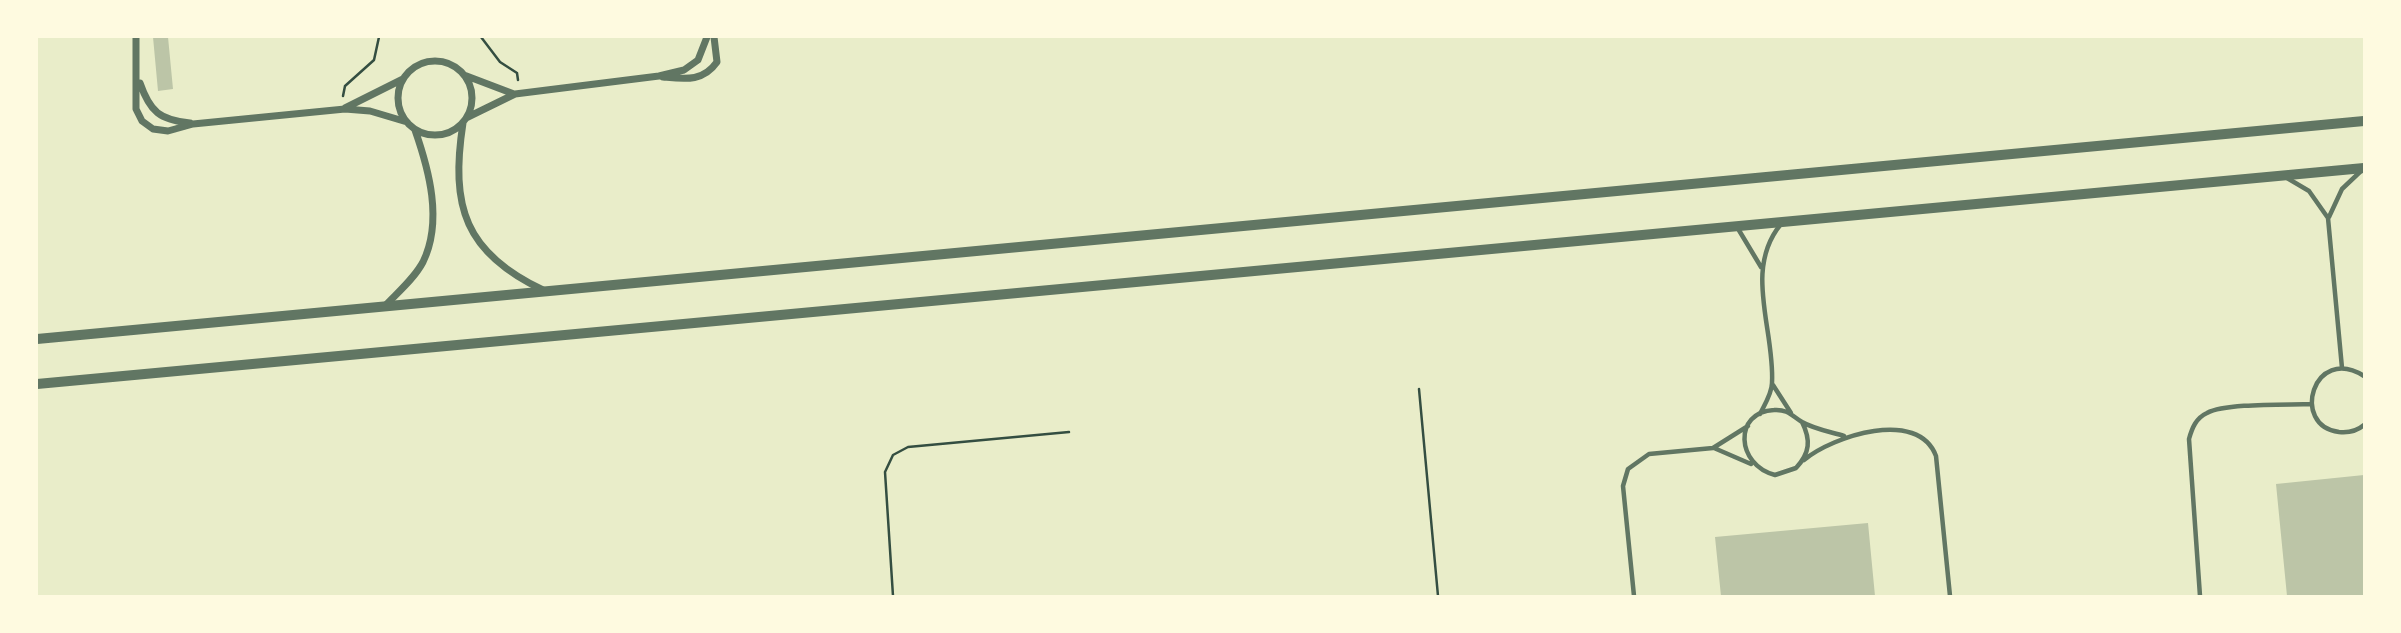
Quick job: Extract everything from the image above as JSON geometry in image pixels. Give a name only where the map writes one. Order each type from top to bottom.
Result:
[{"type":"street","points":[[136,37],[136,109],[147,126],[167,131],[193,124],[343,109],[370,111],[407,122]]},
{"type":"street","points":[[659,76],[694,64],[702,55],[707,37]]},
{"type":"street","points":[[403,79],[398,101],[407,122],[415,130],[435,136],[455,130],[465,120],[517,93],[659,76],[692,79],[707,74],[717,62],[714,37]]},
{"type":"street","points":[[343,109],[403,79],[418,65],[438,61],[457,68],[464,75],[472,95],[465,120],[459,168],[464,214],[470,230],[498,265],[550,293]]},
{"type":"street","points":[[464,75],[517,93]]},
{"type":"street","points":[[138,79],[154,113],[164,119],[193,124]]},
{"type":"street","points":[[37,339],[2364,121]]},
{"type":"street","points":[[384,307],[422,264],[429,245],[432,195],[415,130]]},
{"type":"street","points":[[37,384],[2364,169]]},
{"type":"lane","points":[[2328,218],[2342,189],[2364,169]]},
{"type":"lane","points":[[2280,175],[2309,191],[2328,218],[2342,368]]},
{"type":"lane","points":[[1633,596],[1623,486],[1628,469],[1649,454],[1713,448],[1748,426],[1760,414],[1772,384],[1762,268],[1769,242],[1783,221]]},
{"type":"lane","points":[[1736,226],[1762,268]]},
{"type":"lane","points":[[2364,376],[2355,370],[2342,368],[2329,371],[2319,379],[2312,390],[2311,404],[2315,416],[2334,432],[2347,433],[2364,425]]},
{"type":"lane","points":[[1772,384],[1792,414],[1802,422],[1844,436]]},
{"type":"lane","points":[[2200,596],[2189,439],[2192,428],[2198,419],[2218,409],[2311,404]]},
{"type":"lane","points":[[1760,414],[1776,410],[1792,414]]},
{"type":"lane","points":[[1802,422],[1808,434],[1809,447],[1804,460]]},
{"type":"lane","points":[[1748,426],[1744,447],[1754,466]]},
{"type":"lane","points":[[1713,448],[1763,472],[1786,473],[1830,442],[1844,436],[1906,430],[1916,432],[1932,446],[1936,456],[1950,596]]},
{"type":"path","points":[[343,109],[345,86],[374,60],[379,37]]},
{"type":"path","points":[[481,37],[500,62],[517,73],[517,93]]},
{"type":"path","points":[[1419,389],[1438,596]]},
{"type":"path","points":[[893,596],[886,472],[893,456],[908,447],[1069,432]]},
{"type":"building","points":[[153,37],[168,37],[173,89],[158,91]]},
{"type":"building","points":[[2364,475],[2364,596],[2287,596],[2276,484]]},
{"type":"building","points":[[1868,523],[1875,596],[1721,596],[1715,537]]}]
